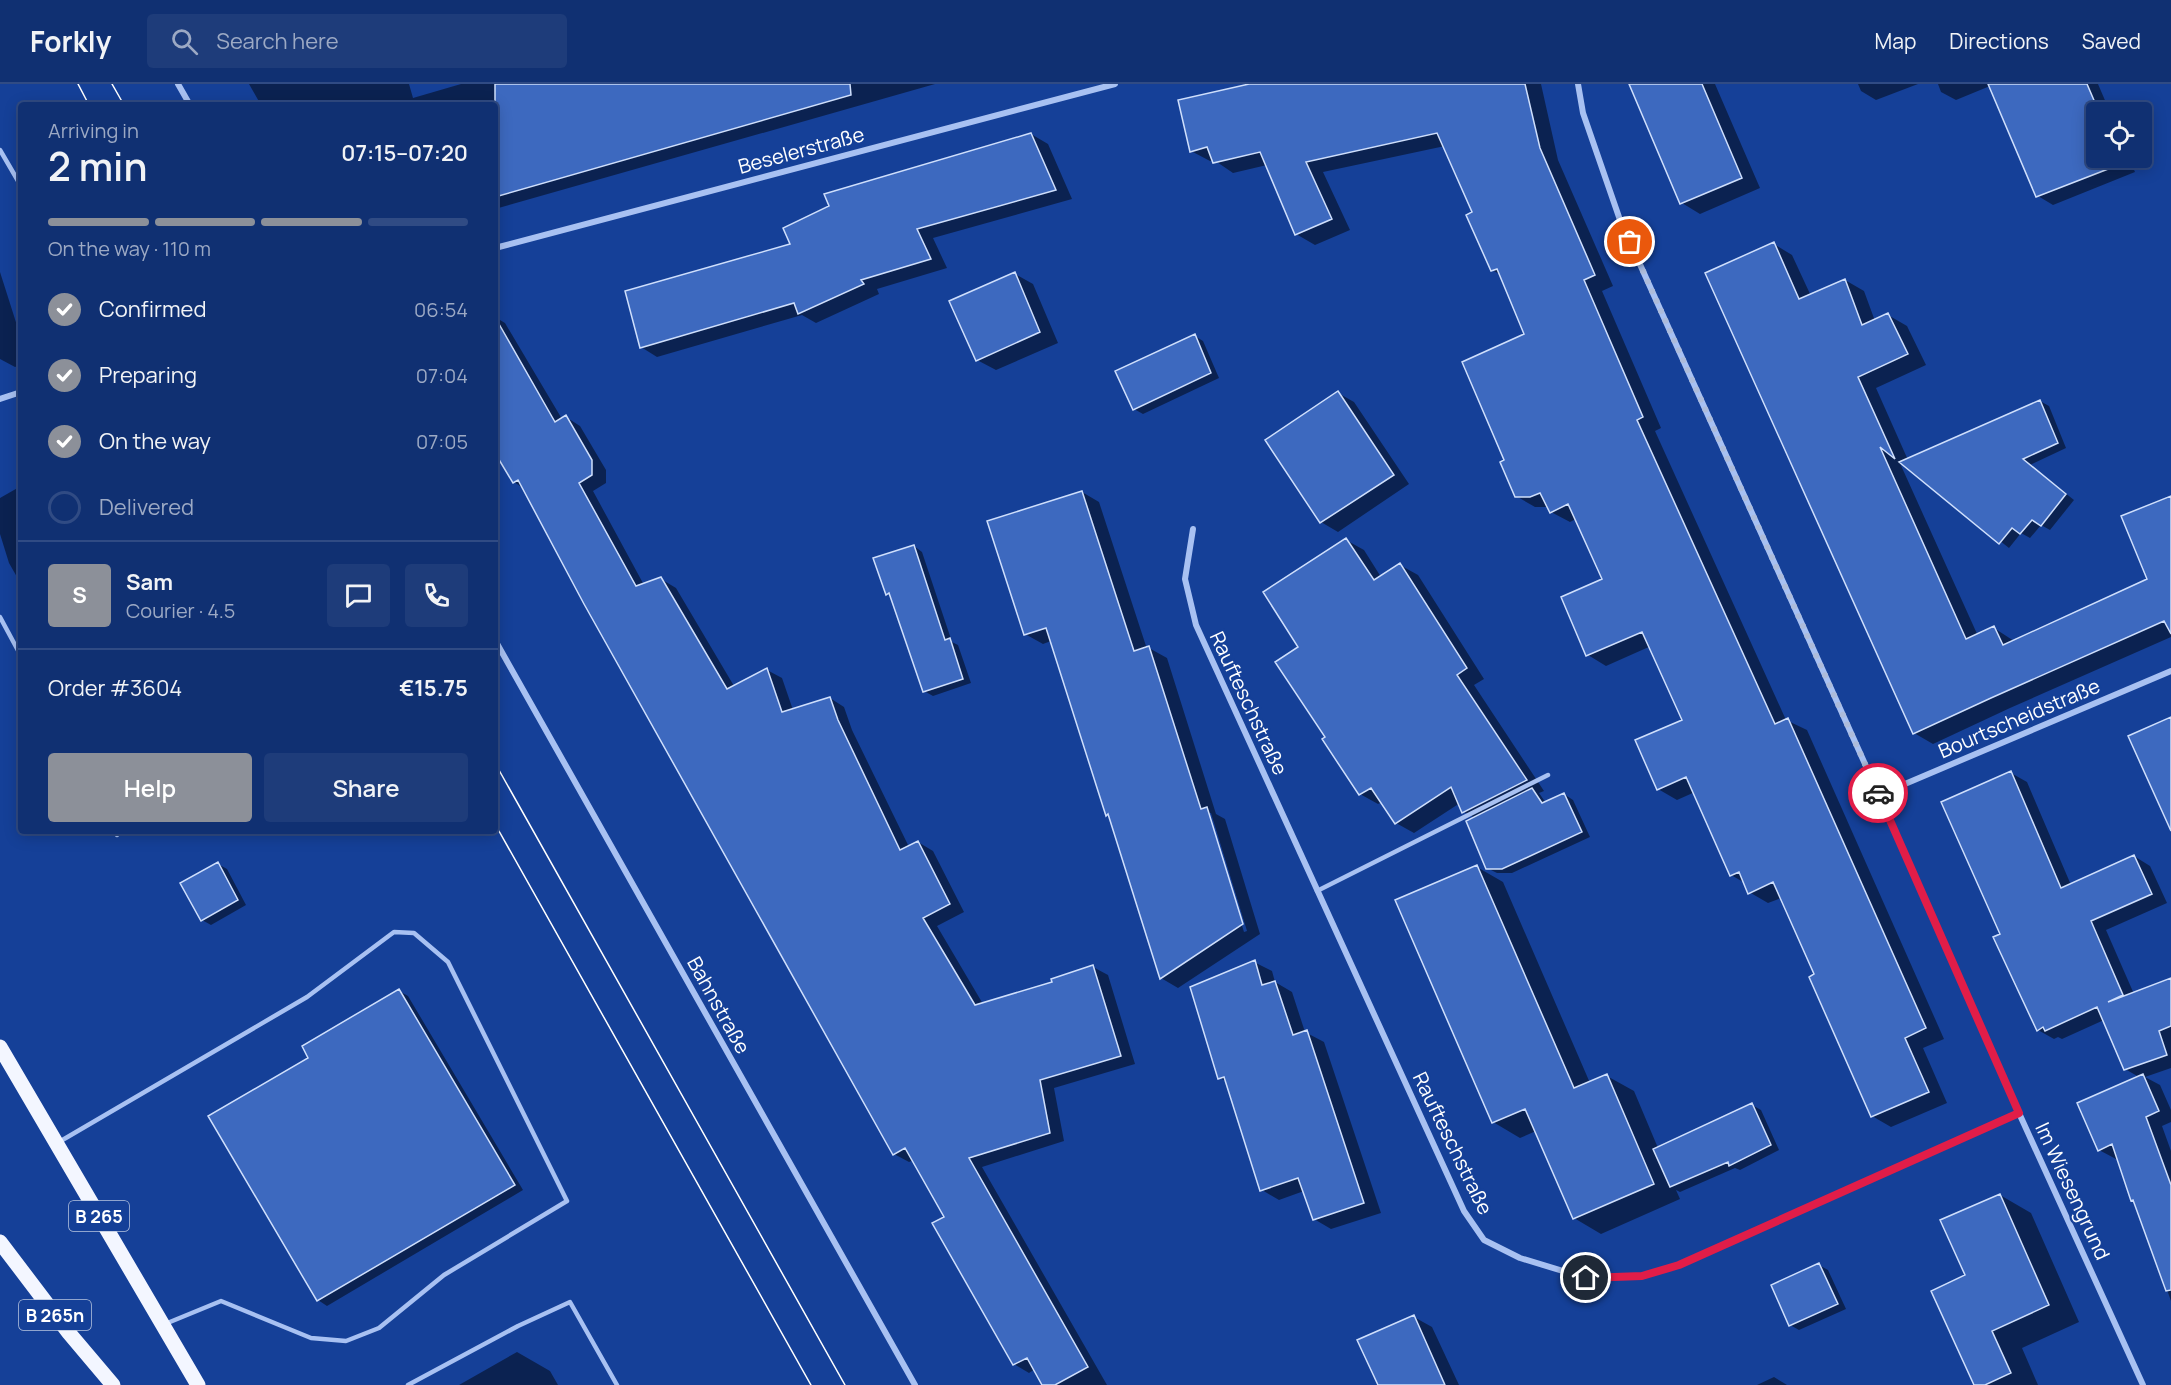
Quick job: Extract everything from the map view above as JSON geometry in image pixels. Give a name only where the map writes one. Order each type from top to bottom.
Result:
[{"type":"main road","name":"B 265","points":[[0,1047],[198,1385]]},
{"type":"main road","name":"B 265n","points":[[0,1242],[69,1333],[113,1385]]},
{"type":"street","points":[[178,84],[188,102]]},
{"type":"street","name":"Beselerstraße","points":[[498,247],[1115,84]]},
{"type":"street","name":"Im Wiesengrund","points":[[1578,84],[1583,113],[1620,220],[2143,1385]]},
{"type":"street","points":[[0,399],[18,393]]},
{"type":"street","name":"Raufteschstraße","points":[[1193,529],[1185,579],[1196,625],[1464,1211],[1484,1240],[1520,1258],[1586,1278],[1642,1276],[1679,1265],[2019,1113]]},
{"type":"street","name":"Bahnstraße","points":[[498,645],[915,1385]]},
{"type":"street","name":"Bourtscheidstraße","points":[[1880,795],[2171,671]]},
{"type":"lane","points":[[0,150],[18,181]]},
{"type":"lane","points":[[0,617],[18,650]]},
{"type":"lane","points":[[1317,891],[1548,775]]},
{"type":"lane","points":[[57,1143],[307,997],[393,932],[414,933],[448,962],[567,1201],[444,1275],[379,1328],[346,1341],[311,1338],[221,1301],[163,1325]]},
{"type":"lane","points":[[408,1385],[518,1326],[570,1302],[617,1385]]},
{"type":"building","points":[[495,84],[850,84],[851,95],[498,196],[498,102],[495,102]]},
{"type":"building","points":[[1249,84],[1525,84],[1540,148],[1595,275],[1584,280],[1643,417],[1637,420],[1775,724],[1788,718],[1926,1028],[1905,1038],[1929,1092],[1871,1117],[1809,977],[1814,974],[1773,882],[1748,894],[1739,872],[1730,876],[1686,777],[1657,790],[1635,740],[1682,720],[1642,632],[1586,656],[1561,597],[1602,579],[1568,504],[1550,513],[1540,493],[1530,497],[1515,497],[1500,462],[1504,460],[1462,362],[1524,334],[1497,269],[1491,271],[1466,215],[1472,212],[1437,133],[1306,162],[1332,219],[1295,235],[1260,152],[1213,163],[1207,147],[1190,152],[1178,100]]},
{"type":"building","points":[[1629,84],[1702,84],[1742,178],[1680,204]]},
{"type":"building","points":[[1988,84],[2087,84],[2095,102],[2086,102],[2086,168],[2111,168],[2036,197]]},
{"type":"building","points":[[1031,133],[1056,190],[917,229],[931,259],[861,280],[864,284],[798,314],[794,303],[640,348],[625,291],[790,244],[783,228],[829,206],[824,194]]},
{"type":"building","points":[[1774,242],[1799,299],[1845,279],[1862,325],[1888,313],[1908,354],[1858,377],[1895,459],[1880,447],[1966,639],[1994,626],[2003,645],[2147,579],[2121,516],[2171,496],[2171,634],[2164,621],[1913,734],[1705,273]]},
{"type":"building","points":[[1015,272],[1040,332],[976,361],[949,301]]},
{"type":"building","points":[[498,322],[555,422],[566,415],[592,460],[592,475],[579,483],[636,586],[661,577],[727,689],[767,668],[782,712],[830,697],[838,720],[900,850],[918,841],[950,904],[923,918],[975,1005],[1052,982],[1051,979],[1093,965],[1121,1056],[1040,1080],[1050,1133],[969,1158],[1088,1367],[1055,1385],[1042,1385],[1027,1358],[1013,1365],[932,1223],[944,1217],[905,1148],[893,1155],[584,604],[518,480],[513,483],[498,458]]},
{"type":"building","points":[[1195,334],[1211,373],[1133,410],[1115,371]]},
{"type":"building","points":[[1338,391],[1394,475],[1320,523],[1265,440]]},
{"type":"building","points":[[2040,400],[2058,443],[2023,459],[2066,494],[2041,526],[2032,520],[2020,534],[2012,528],[1999,544],[1899,462]]},
{"type":"building","points":[[1082,491],[1134,651],[1149,646],[1201,809],[1207,807],[1243,924],[1160,979],[1046,628],[1024,635],[987,521]]},
{"type":"building","points":[[1346,538],[1374,580],[1400,563],[1467,668],[1457,675],[1527,780],[1462,813],[1451,787],[1395,824],[1371,788],[1359,795],[1322,739],[1325,737],[1275,662],[1298,647],[1263,592]]},
{"type":"building","points":[[914,545],[945,640],[950,638],[963,679],[923,692],[889,593],[886,595],[873,558]]},
{"type":"building","points":[[2171,717],[2171,831],[2128,736]]},
{"type":"building","points":[[2011,771],[2061,888],[2134,855],[2152,894],[2091,921],[2123,995],[2108,1002],[2171,978],[2171,1026],[2159,1031],[2167,1055],[2124,1070],[2097,1007],[2045,1031],[2043,1027],[2037,1031],[1993,937],[2000,934],[1941,802]]},
{"type":"building","points":[[1532,788],[1542,803],[1564,793],[1582,832],[1502,869],[1486,869],[1466,821]]},
{"type":"building","points":[[218,862],[238,900],[201,921],[180,883]]},
{"type":"building","points":[[1477,865],[1574,1088],[1607,1074],[1654,1184],[1573,1219],[1525,1109],[1492,1123],[1395,900]]},
{"type":"building","points":[[1255,960],[1262,985],[1275,981],[1293,1035],[1307,1030],[1364,1203],[1313,1220],[1298,1178],[1260,1191],[1224,1077],[1218,1079],[1190,987]]},
{"type":"building","points":[[399,989],[515,1185],[317,1301],[208,1116],[308,1058],[302,1046]]},
{"type":"building","points":[[2143,1074],[2159,1111],[2146,1117],[2171,1185],[2171,1290],[2166,1291],[2133,1200],[2131,1201],[2112,1144],[2098,1151],[2077,1103]]},
{"type":"building","points":[[1752,1103],[1771,1145],[1729,1166],[1728,1162],[1670,1187],[1653,1149]]},
{"type":"building","points":[[2000,1194],[2049,1305],[1992,1331],[2011,1373],[1985,1385],[1974,1385],[1931,1291],[1965,1275],[1940,1220]]},
{"type":"building","points":[[1819,1263],[1838,1304],[1789,1326],[1771,1285]]},
{"type":"building","points":[[1414,1315],[1445,1385],[1378,1385],[1357,1340]]},
{"type":"tram line","points":[[78,84],[87,102]]},
{"type":"tram line","points":[[112,84],[122,102]]},
{"type":"tram line","points":[[498,768],[845,1385]]},
{"type":"tram line","points":[[498,829],[811,1385]]},
{"type":"way so far","points":[[1630,242],[1878,793]]},
{"type":"route","points":[[1586,1278],[1642,1276],[1679,1265],[2019,1113],[1878,793]]}]
